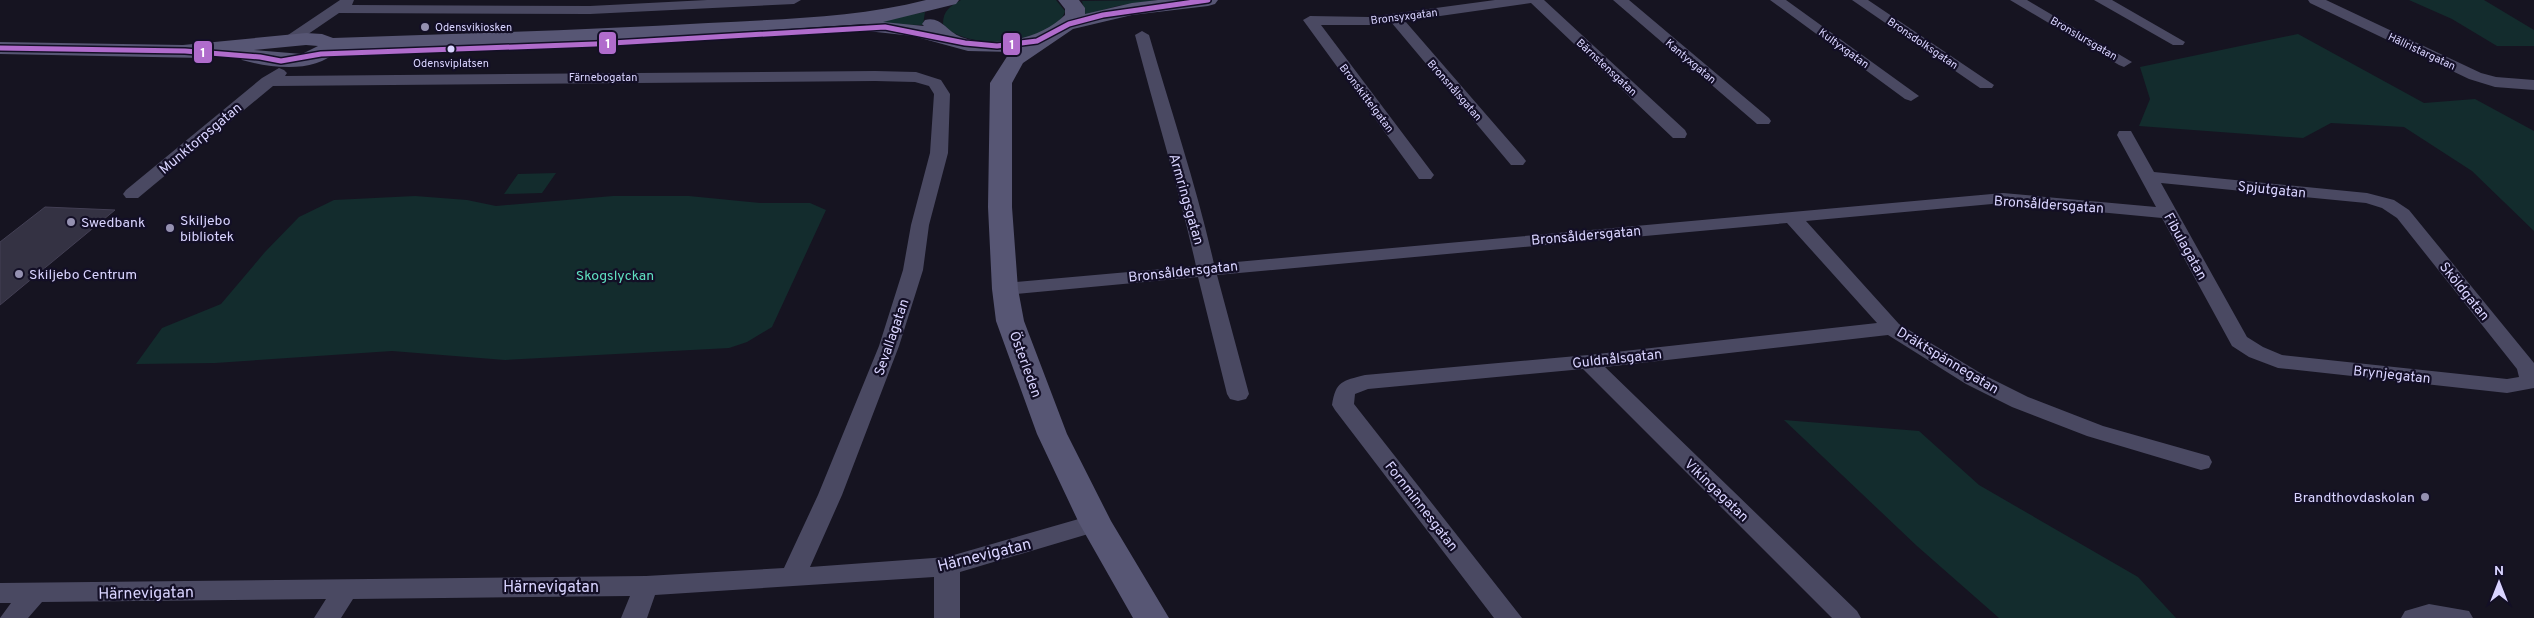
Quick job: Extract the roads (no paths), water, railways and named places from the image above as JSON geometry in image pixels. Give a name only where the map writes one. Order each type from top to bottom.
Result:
[{"type":"main road","points":[[949,0],[934,14],[931,22],[935,30],[988,67],[1002,83]]},
{"type":"main road","points":[[0,48],[185,51],[280,61],[319,49],[844,21],[896,14],[949,0]]},
{"type":"main road","points":[[1066,25],[1075,16],[1075,8],[1068,0]]},
{"type":"main road","points":[[1066,25],[1132,9],[1208,0]]},
{"type":"main road","name":"Österleden","points":[[1066,25],[1015,59],[1002,83],[1000,207],[1005,289],[1010,321],[1052,434],[1096,524],[1151,618]]},
{"type":"main road","points":[[185,51],[286,41],[319,49],[595,44],[858,28],[914,30],[951,41],[1012,46],[1047,38]]},
{"type":"main road","points":[[262,58],[260,51],[286,41]]},
{"type":"street","points":[[286,41],[349,0]]},
{"type":"street","points":[[337,9],[590,10],[794,0]]},
{"type":"street","name":"Bronsyxgatan","points":[[1310,20],[1369,21],[1527,0]]},
{"type":"street","name":"Bärnstensgatan","points":[[1536,0],[1678,134]]},
{"type":"street","name":"Kantyxgatan","points":[[1620,0],[1763,121]]},
{"type":"street","name":"Kultyxgatan","points":[[1777,0],[1911,96]]},
{"type":"street","name":"Bronsdolksgatan","points":[[1859,0],[1986,85]]},
{"type":"street","name":"Bronslursgatan","points":[[2017,0],[2124,62]]},
{"type":"street","points":[[2102,0],[2178,42]]},
{"type":"street","name":"Hällristargatan","points":[[2315,0],[2475,76],[2495,82],[2534,85]]},
{"type":"street","points":[[319,49],[337,9]]},
{"type":"street","name":"Bronsnålsgatan","points":[[1394,18],[1517,161]]},
{"type":"street","name":"Bronskittelgatan","points":[[1310,20],[1425,175]]},
{"type":"street","name":"Armringsgatan","points":[[1142,35],[1179,168],[1192,206],[1238,394]]},
{"type":"street","name":"Munktorpsgatan","points":[[132,194],[268,81],[319,49]]},
{"type":"street","points":[[262,58],[268,81]]},
{"type":"street","name":"Färnebogatan","points":[[268,81],[875,76],[916,77],[937,86]]},
{"type":"street","name":"Sevallagatan","points":[[793,577],[830,495],[889,346],[913,270],[920,225],[939,153],[942,94],[937,86]]},
{"type":"street","name":"Fibulagatan","points":[[2125,135],[2150,177],[2167,213],[2239,341],[2253,351]]},
{"type":"street","name":"Spjutgatan","points":[[2150,177],[2367,198],[2392,207]]},
{"type":"street","name":"Bronsåldersgatan","points":[[1005,289],[1206,269],[2003,198],[2167,213]]},
{"type":"street","name":"Sköldgatan","points":[[2392,207],[2403,214],[2526,368],[2531,381]]},
{"type":"street","name":"Dräktspännegatan","points":[[1791,216],[1892,328],[1974,379],[2020,402],[2096,431],[2201,462]]},
{"type":"street","name":"Guldnålsgatan","points":[[1345,392],[1365,382],[1588,362],[1892,328]]},
{"type":"street","name":"Brynjegatan","points":[[2253,351],[2278,361],[2507,386],[2531,381]]},
{"type":"street","name":"Vikingagatan","points":[[1588,362],[1848,618]]},
{"type":"street","name":"Fornminnesgatan","points":[[1345,392],[1343,405],[1509,618]]},
{"type":"street","name":"Härnevigatan","points":[[0,593],[646,586],[793,577],[947,566],[1096,524]]},
{"type":"street","points":[[947,566],[947,618]]},
{"type":"street","points":[[634,618],[646,586]]},
{"type":"street","points":[[327,618],[345,590]]},
{"type":"street","points":[[13,618],[35,593]]},
{"type":"street","points":[[2414,618],[2429,614],[2460,618]]},
{"type":"place","name":"Odensvikiosken","points":[[425,27]]},
{"type":"place","name":"Odensviplatsen","points":[[451,49]]},
{"type":"place","name":"Swedbank","points":[[71,222]]},
{"type":"place","name":"Skiljebo bibliotek","points":[[170,228]]},
{"type":"place","name":"Skiljebo Centrum","points":[[19,274]]},
{"type":"place","name":"Brandthovdaskolan","points":[[2425,497]]},
{"type":"park label","name":"Skogslyckan","points":[[615,275]]}]
